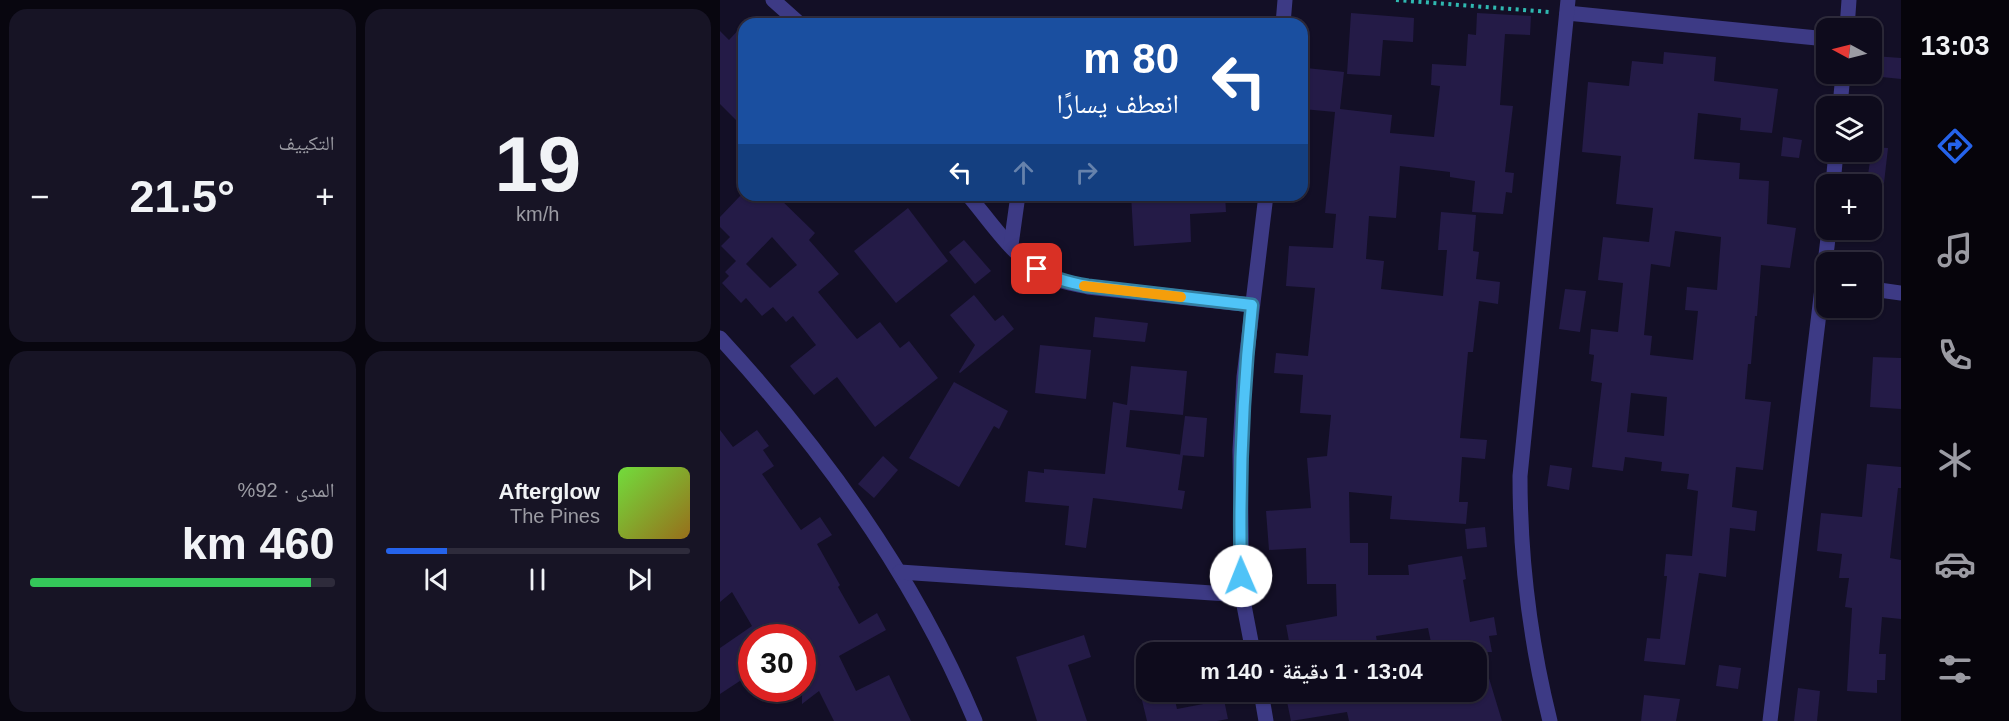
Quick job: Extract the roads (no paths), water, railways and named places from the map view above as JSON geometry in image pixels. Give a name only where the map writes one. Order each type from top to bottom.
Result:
[{"type":"street","points":[[773,0],[793,18]]},
{"type":"street","points":[[1284,18],[1285,0]]},
{"type":"street","points":[[1848,18],[1849,0]]},
{"type":"street","points":[[1550,721],[1523,571],[1520,476],[1567,7],[1816,38]]},
{"type":"street","points":[[973,201],[1027,262],[1041,271],[1070,283],[1252,305]]},
{"type":"street","points":[[1011,245],[1017,201]]},
{"type":"street","points":[[1251,642],[1242,595],[1240,450],[1244,377],[1265,201]]},
{"type":"street","points":[[1882,290],[1901,293]]},
{"type":"street","points":[[1770,721],[1821,318]]},
{"type":"street","points":[[720,338],[757,378],[813,446],[900,572],[936,639],[975,721]]},
{"type":"street","points":[[900,572],[1242,595]]},
{"type":"street","points":[[1263,702],[1266,721]]}]
